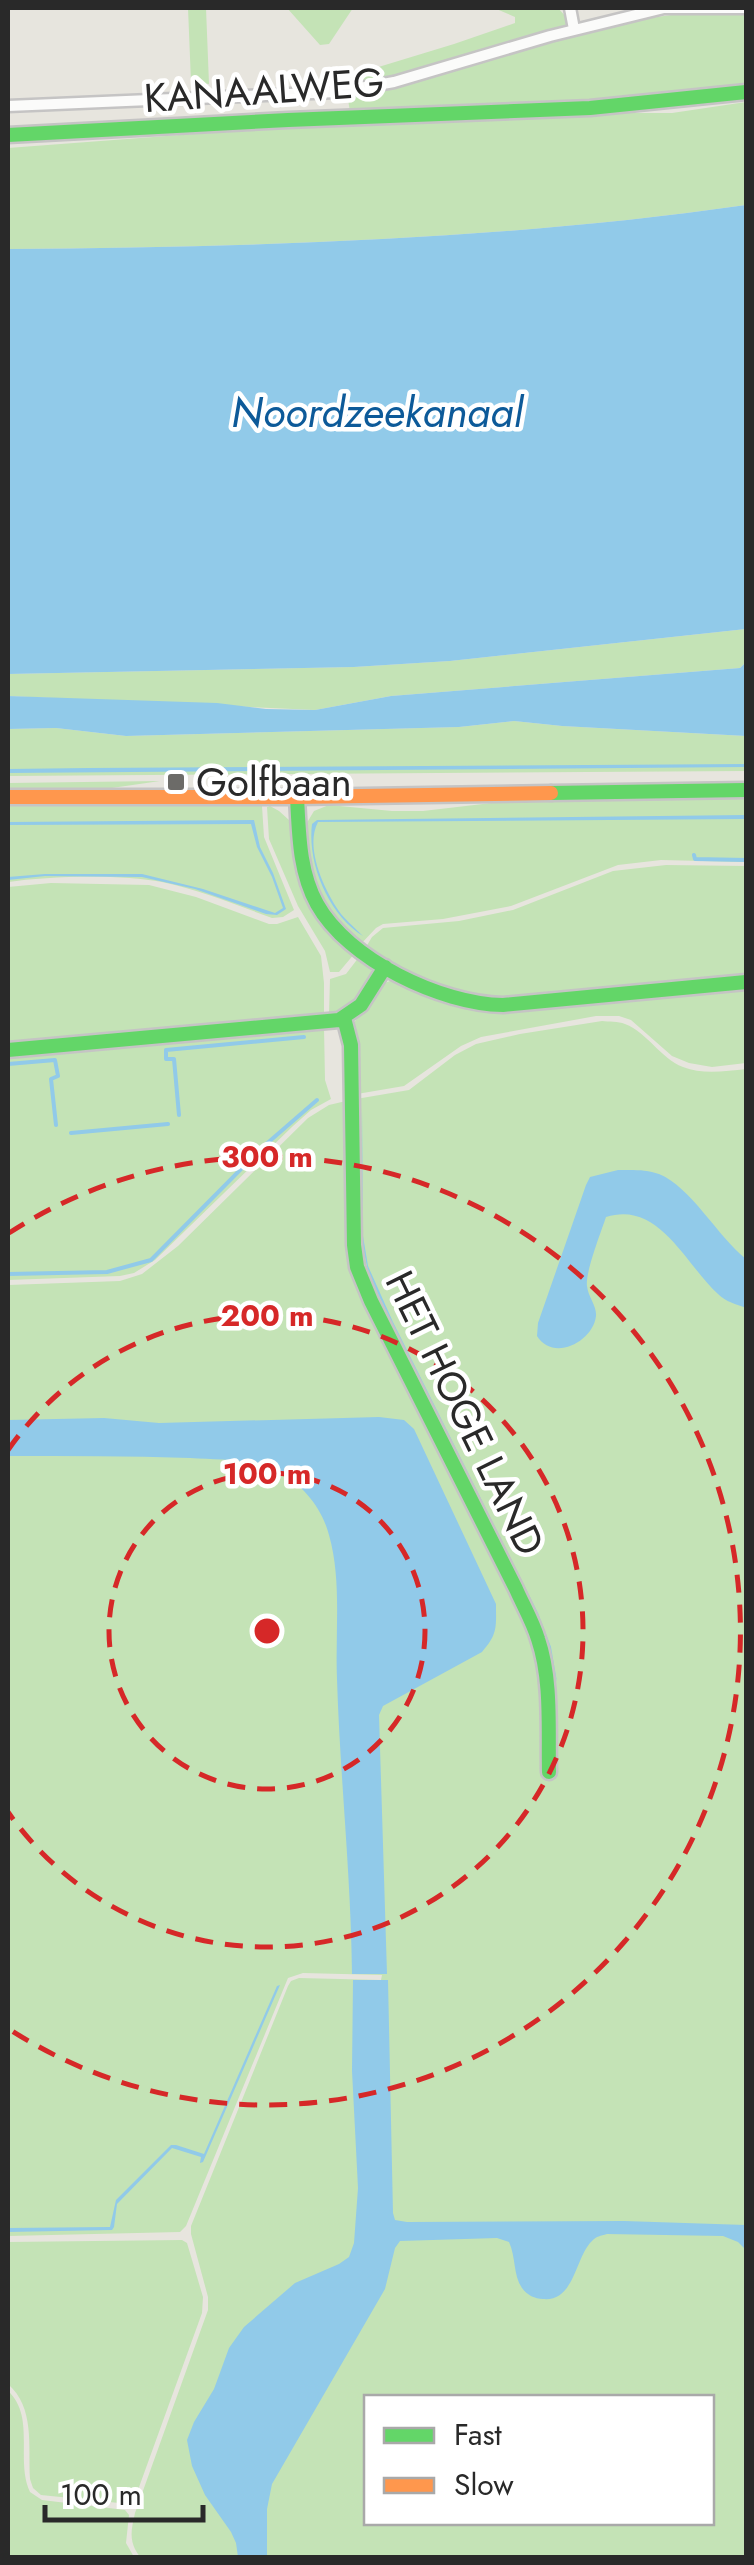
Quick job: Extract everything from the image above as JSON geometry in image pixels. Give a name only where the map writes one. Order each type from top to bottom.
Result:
[{"type":"street","points":[[570,8],[574,30]]},
{"type":"street","name":"KANAALWEG","points":[[8,106],[337,92],[394,82],[664,8],[746,8]]},
{"type":"street","points":[[8,135],[250,120],[578,110],[746,92]]},
{"type":"street","points":[[8,797],[746,790]]},
{"type":"street","points":[[297,797],[301,860],[309,886],[330,925],[385,967],[439,995],[490,1005],[746,982]]},
{"type":"street","points":[[8,1050],[344,1018],[361,1006],[385,967]]},
{"type":"street","name":"HET HOGE LAND","points":[[344,1018],[351,1045],[353,1234],[357,1267],[538,1638],[546,1686],[548,1772]]},
{"type":"green space","points":[[188,8],[206,8],[209,84],[191,82]]},
{"type":"green space","points":[[287,8],[353,8],[329,44],[320,45]]},
{"type":"green space","points":[[494,8],[558,8],[567,23],[563,29],[380,81],[346,86],[342,81],[515,23],[515,17]]},
{"type":"green space","points":[[746,12],[746,84],[619,99],[350,112],[347,93],[435,75],[596,29],[678,14]]},
{"type":"green space","points":[[746,102],[746,205],[470,234],[193,246],[8,249],[8,148],[400,123],[672,113]]},
{"type":"green space","points":[[746,629],[746,662],[740,668],[391,696],[315,710],[8,696],[8,674],[354,667],[450,661]]},
{"type":"green space","points":[[514,721],[746,736],[746,771],[8,776],[8,729],[56,728],[126,736],[459,727]]},
{"type":"green space","points":[[160,781],[105,789],[8,790],[8,783]]},
{"type":"green space","points":[[746,796],[746,862],[661,860],[618,865],[511,906],[443,919],[383,924],[360,945],[332,920],[308,871],[305,826],[314,811],[329,805],[423,811],[500,802]]},
{"type":"green space","points":[[8,803],[262,806],[264,837],[294,910],[272,918],[190,889],[146,879],[85,877],[8,882]]},
{"type":"green space","points":[[270,806],[289,820],[300,875],[355,953],[339,972],[330,972],[325,951],[298,906],[269,839]]},
{"type":"green space","points":[[666,865],[746,866],[746,978],[524,999],[462,998],[416,979],[366,947],[383,928],[459,921],[513,910],[613,871]]},
{"type":"green space","points":[[51,883],[149,885],[196,897],[269,924],[298,917],[321,956],[324,1016],[8,1045],[8,887]]},
{"type":"green space","points":[[359,957],[371,967],[365,992],[353,1005],[329,1015],[330,979],[346,974]]},
{"type":"green space","points":[[401,981],[457,1005],[746,987],[746,1063],[712,1067],[689,1063],[672,1056],[631,1020],[596,1016],[481,1037],[461,1046],[404,1086],[357,1094],[353,1024],[382,984]]},
{"type":"green space","points":[[602,1021],[619,1022],[641,1033],[667,1058],[683,1067],[706,1072],[746,1069],[746,2557],[141,2558],[132,2536],[135,2513],[208,2310],[191,2226],[288,1986],[299,1978],[381,1980],[382,1975],[303,1973],[288,1978],[186,2226],[180,2232],[8,2236],[8,1285],[120,1281],[142,1274],[178,1246],[308,1118],[329,1105],[346,1101],[350,1252],[549,1665],[361,1265],[356,1099],[409,1090],[476,1044]]},
{"type":"green space","points":[[324,1027],[325,1080],[331,1099],[293,1126],[155,1260],[134,1273],[120,1276],[8,1280],[8,1054]]},
{"type":"green space","points":[[8,2242],[187,2243],[203,2297],[202,2313],[134,2501],[129,2504],[41,2495],[30,2479],[23,2404],[8,2384]]},
{"type":"green space","points":[[8,2391],[21,2413],[24,2466],[30,2492],[42,2500],[125,2510],[129,2515],[126,2543],[134,2557],[8,2557]]},
{"type":"water","name":"Noordzeekanaal","points":[[746,205],[746,629],[450,661],[354,667],[8,674],[8,249],[193,246],[470,234]]},
{"type":"water","points":[[746,662],[746,736],[514,721],[459,727],[126,736],[56,728],[8,729],[8,696],[315,710],[391,696],[740,668]]},
{"type":"water","points":[[746,764],[8,773],[8,769],[88,768]]},
{"type":"water","points":[[746,815],[746,819],[318,822],[313,844],[323,882],[341,914],[363,936],[351,927],[331,902],[317,871],[311,839],[312,824],[317,820]]},
{"type":"water","points":[[254,820],[260,847],[286,909],[277,915],[142,877],[45,876],[8,880],[45,874],[142,874],[203,889],[275,913],[283,908],[251,824],[8,825]]},
{"type":"water","points":[[362,1110],[363,1236],[368,1266],[538,1613],[551,1647],[557,1682],[541,1626],[369,1276],[361,1238]]},
{"type":"water","points":[[618,1170],[659,1174],[693,1201],[746,1259],[746,1308],[718,1294],[656,1226],[625,1214],[606,1217],[587,1280],[596,1312],[593,1325],[580,1341],[553,1348],[537,1336],[538,1323],[586,1185],[590,1177]]},
{"type":"water","points":[[379,1417],[404,1420],[414,1429],[496,1604],[496,1625],[482,1652],[383,1706],[379,1715],[387,1974],[352,1974],[338,1716],[335,1570],[326,1525],[316,1507],[288,1477],[247,1462],[8,1456],[8,1420],[104,1418],[159,1423]]},
{"type":"water","points":[[353,1980],[388,1980],[395,2220],[746,2225],[746,2250],[723,2236],[607,2234],[595,2238],[586,2248],[562,2293],[543,2299],[522,2288],[509,2242],[497,2238],[400,2241],[385,2289],[272,2484],[267,2509],[267,2557],[238,2557],[231,2532],[205,2495],[192,2466],[187,2440],[214,2389],[229,2348],[244,2327],[295,2283],[349,2257],[354,2243],[358,2188],[352,2071]]},
{"type":"water","points":[[280,1985],[203,2162],[200,2163],[201,2157],[172,2148],[117,2204],[112,2230],[8,2232],[8,2228],[110,2227],[116,2200],[171,2145],[204,2154]]},
{"type":"waterway","points":[[694,855],[695,859],[746,860]]},
{"type":"waterway","points":[[179,1115],[174,1059],[166,1059],[166,1050],[304,1037]]},
{"type":"waterway","points":[[8,1064],[55,1060],[58,1076],[51,1079],[56,1125]]},
{"type":"waterway","points":[[264,1146],[317,1100]]},
{"type":"waterway","points":[[71,1133],[168,1124]]},
{"type":"waterway","points":[[8,1274],[107,1272],[151,1260],[256,1154]]},
{"type":"traffic: fast","points":[[8,135],[590,108],[746,92]]},
{"type":"traffic: fast","points":[[551,793],[746,790]]},
{"type":"traffic: fast","points":[[297,797],[303,866],[317,904],[350,943],[398,975],[425,987],[452,997],[503,1005],[746,982]]},
{"type":"traffic: fast","points":[[8,1050],[339,1020],[361,1005],[385,967]]},
{"type":"traffic: fast","points":[[344,1018],[351,1045],[357,1267],[536,1633],[547,1688],[549,1772]]},
{"type":"traffic: slow","points":[[8,797],[551,793]]},
{"type":"place","name":"Golfbaan","points":[[176,782]]}]
